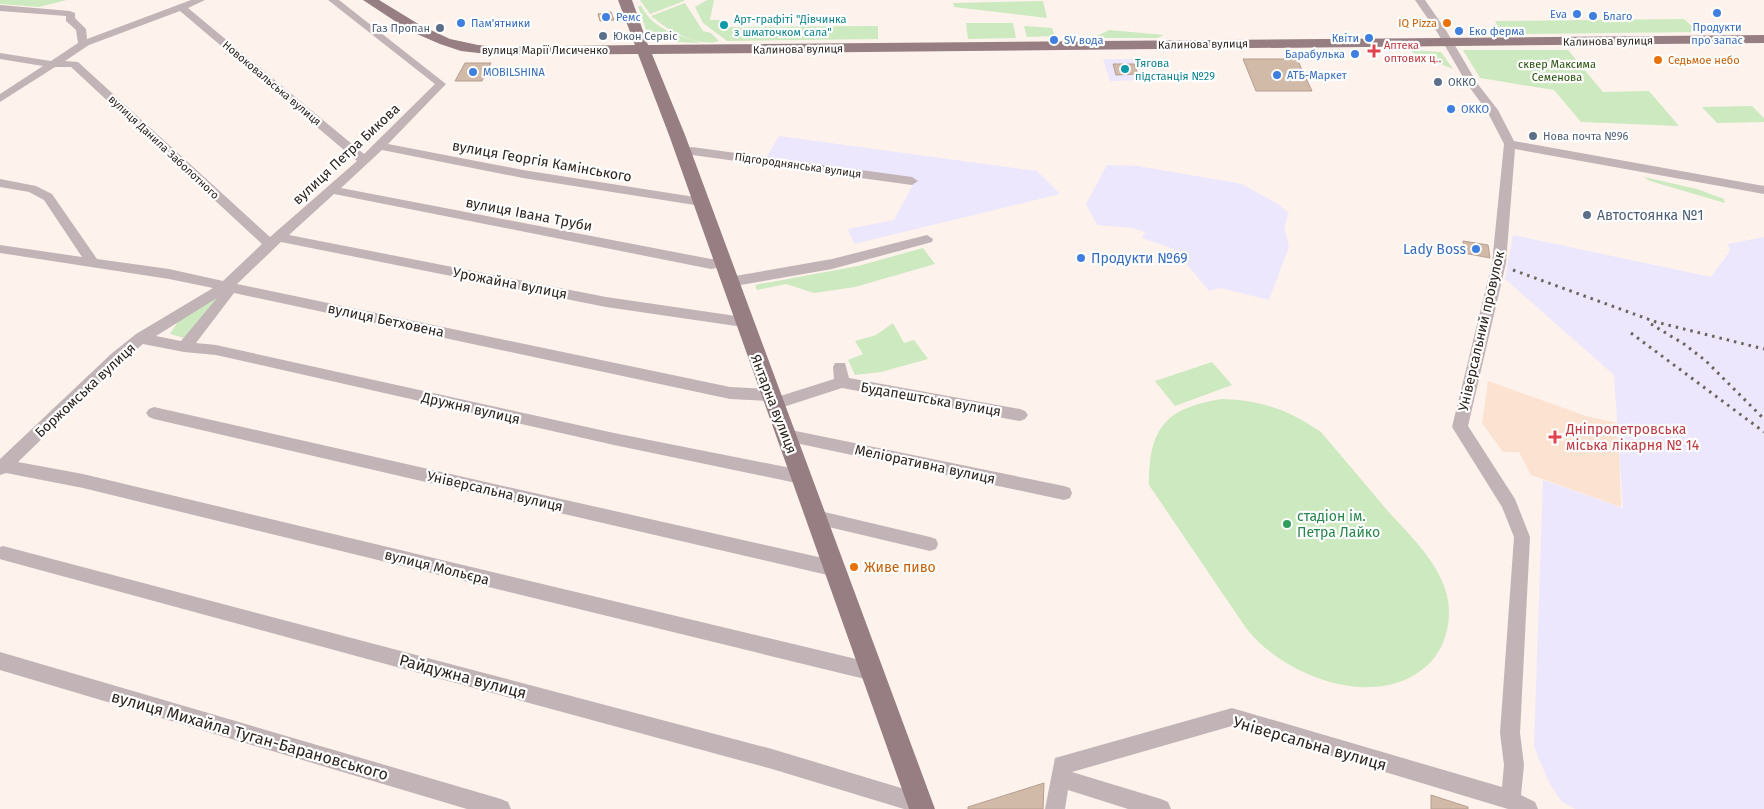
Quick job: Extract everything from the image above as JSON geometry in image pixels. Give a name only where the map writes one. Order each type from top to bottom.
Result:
[{"type":"main road","name":"вулиця Марії Лисиченко","points":[[370,0],[425,34],[448,44],[464,48],[507,52],[643,50]]},
{"type":"main road","name":"Янтарна вулиця","points":[[625,0],[684,152],[743,322],[836,569],[922,807]]},
{"type":"main road","name":"Калинова вулиця","points":[[643,50],[1764,39]]},
{"type":"street","points":[[0,98],[85,43],[200,0]]},
{"type":"street","name":"вулиця Петра Бикова","points":[[184,347],[228,294],[226,286],[273,240],[378,146],[441,84],[333,0]]},
{"type":"street","points":[[1420,0],[1448,42],[1472,84],[1492,110],[1510,144],[1764,190]]},
{"type":"street","name":"Новоковальська вулиця","points":[[181,7],[363,160]]},
{"type":"street","points":[[0,8],[71,15],[70,19],[81,30],[82,41],[85,43]]},
{"type":"street","name":"вулиця Данила Заболотного","points":[[0,56],[53,64],[74,64],[273,240]]},
{"type":"street","name":"Універсальний провулок","points":[[1510,144],[1499,263],[1460,427],[1509,504],[1522,537],[1510,733],[1519,805]]},
{"type":"street","name":"вулиця Георгія Камінського","points":[[378,146],[523,174],[702,202]]},
{"type":"street","name":"Підгороднянська вулиця","points":[[684,152],[692,151],[912,181]]},
{"type":"street","points":[[0,183],[32,190],[48,197],[92,262]]},
{"type":"street","name":"вулиця Івана Труби","points":[[331,190],[711,264],[726,273],[832,264],[927,239]]},
{"type":"street","name":"Урожайна вулиця","points":[[273,240],[606,302],[743,322]]},
{"type":"street","name":"вулиця Бетховена","points":[[0,249],[169,274],[730,393],[772,399]]},
{"type":"street","name":"Боржомська вулиця","points":[[1,466],[116,358],[141,338],[226,286]]},
{"type":"street","name":"Дружня вулиця","points":[[141,338],[184,347],[216,350],[614,440],[801,477]]},
{"type":"street","name":"Будапештська вулиця","points":[[772,399],[841,375],[1020,415]]},
{"type":"street","name":"Універсальна вулиця","points":[[154,413],[836,569]]},
{"type":"street","name":"Меліоративна вулиця","points":[[786,435],[1064,493]]},
{"type":"street","name":"вулиця Мольєра","points":[[1,466],[83,481],[873,672]]},
{"type":"street","points":[[816,516],[930,544]]},
{"type":"street","name":"Райдужна вулиця","points":[[3,553],[772,759],[922,807]]},
{"type":"street","name":"вулиця Михайла Туган-Барановського","points":[[0,661],[501,809]]},
{"type":"street","name":"Універсальна вулиця","points":[[1061,771],[1232,718],[1519,805]]},
{"type":"street","points":[[1055,809],[1061,771],[1161,809]]},
{"type":"shaded area","points":[[1103,59],[1133,59],[1140,80],[1110,81]]},
{"type":"shaded area","points":[[779,136],[1037,171],[1060,194],[854,244],[848,229],[894,220],[916,179],[765,159]]},
{"type":"shaded area","points":[[1107,165],[1138,166],[1242,184],[1278,204],[1289,213],[1284,227],[1289,247],[1269,300],[1221,288],[1209,291],[1174,249],[1142,238],[1145,232],[1132,228],[1097,225],[1086,204]]},
{"type":"shaded area","points":[[1513,235],[1711,277],[1730,251],[1728,244],[1764,237],[1764,809],[1575,809],[1562,802],[1551,786],[1540,762],[1534,746],[1543,480],[1623,508],[1614,375],[1505,279]]},
{"type":"shaded area","name":"Дніпропетровська міська лікарня № 14","points":[[1488,381],[1586,416],[1618,423],[1621,507],[1531,475],[1519,452],[1503,452],[1482,423]]},
{"type":"green space","points":[[0,0],[67,0],[39,7],[0,4]]},
{"type":"green space","points":[[640,0],[684,0],[684,1],[650,14]]},
{"type":"green space","points":[[707,0],[714,0],[710,20],[725,20],[724,27],[878,26],[878,39],[727,41],[703,23],[695,7]]},
{"type":"green space","points":[[1043,1],[1047,18],[954,7],[953,3]]},
{"type":"green space","points":[[685,3],[703,31],[711,33],[719,41],[702,42],[692,40],[665,26],[651,16]]},
{"type":"green space","points":[[638,6],[641,6],[647,15],[660,27],[702,43],[675,42],[648,36]]},
{"type":"green space","points":[[1684,19],[1698,32],[1523,34],[1518,28],[1499,28],[1495,21]]},
{"type":"green space","points":[[966,23],[1013,23],[1016,38],[968,39]]},
{"type":"green space","points":[[1024,26],[1052,28],[1055,36],[1027,37]]},
{"type":"green space","points":[[1109,30],[1164,35],[1157,38],[1093,38]]},
{"type":"green space","points":[[1410,50],[1441,52],[1453,69],[1413,53]]},
{"type":"green space","name":"сквер Максима Семенова","points":[[1463,50],[1568,50],[1603,92],[1649,91],[1679,126],[1581,122],[1554,90],[1480,78]]},
{"type":"green space","points":[[1752,106],[1764,118],[1764,122],[1717,123],[1702,107]]},
{"type":"green space","points":[[1644,177],[1697,189],[1724,199],[1725,203],[1650,181]]},
{"type":"green space","points":[[923,248],[935,264],[855,287],[814,293],[786,284],[757,290],[755,285],[858,266]]},
{"type":"green space","points":[[221,294],[184,338],[170,334],[179,320]]},
{"type":"green space","points":[[893,323],[904,343],[914,340],[928,359],[881,372],[855,375],[848,360],[863,354],[855,341],[876,335]]},
{"type":"green space","points":[[1212,362],[1232,385],[1175,406],[1155,381]]},
{"type":"green space","name":"стадіон ім. Петра Лайко","points":[[1222,399],[1249,401],[1286,412],[1321,432],[1432,562],[1439,574],[1448,600],[1448,622],[1443,644],[1439,651],[1415,675],[1391,685],[1364,687],[1337,684],[1310,675],[1285,662],[1263,646],[1246,628],[1149,485],[1153,448],[1157,435],[1164,424],[1174,415],[1187,408]]},
{"type":"building","name":"Ремс","points":[[611,12],[614,20],[600,21],[598,14]]},
{"type":"building","name":"АТБ-Маркет","points":[[1243,59],[1297,59],[1312,91],[1256,91]]},
{"type":"building","name":"MOBILSHINA","points":[[465,63],[491,63],[482,81],[455,81]]},
{"type":"building","name":"Тягова пiдстанцiя №29","points":[[1113,64],[1134,64],[1138,74],[1116,75]]},
{"type":"building","name":"Lady Boss","points":[[1463,241],[1488,245],[1490,258],[1464,253]]},
{"type":"building","points":[[1044,783],[1043,809],[968,809],[968,807]]},
{"type":"building","points":[[1431,795],[1468,807],[1468,809],[1431,809]]},
{"type":"railway","points":[[1513,270],[1656,322],[1764,349]]},
{"type":"railway","points":[[1651,324],[1684,344],[1706,361],[1764,419]]},
{"type":"railway","points":[[1631,333],[1764,432]]},
{"type":"place","name":"Продукти про запас","points":[[1717,13]]},
{"type":"place","name":"Eva","points":[[1577,14]]},
{"type":"place","name":"Благо","points":[[1593,16]]},
{"type":"place","name":"Ремс","points":[[606,17]]},
{"type":"place","name":"Пам'ятники","points":[[461,23]]},
{"type":"place","name":"IQ Pizza","points":[[1447,23]]},
{"type":"place","name":"Арт-графіті \"Дівчинка з шматочком сала\"","points":[[724,25]]},
{"type":"place","name":"Газ Пропан","points":[[440,28]]},
{"type":"place","name":"Еко ферма","points":[[1459,31]]},
{"type":"place","name":"Юкон Сервіс","points":[[603,36]]},
{"type":"place","name":"Квіти","points":[[1369,38]]},
{"type":"place","name":"SV вода","points":[[1054,40]]},
{"type":"place","name":"Аптека оптових ц‥","points":[[1374,51]]},
{"type":"place","name":"Барабулька","points":[[1355,54]]},
{"type":"place","name":"Седьмое небо","points":[[1658,60]]},
{"type":"place","name":"Тягова пiдстанцiя №29","points":[[1125,69]]},
{"type":"place","name":"MOBILSHINA","points":[[473,72]]},
{"type":"place","name":"АТБ-Маркет","points":[[1277,75]]},
{"type":"place","name":"ОККО","points":[[1438,82]]},
{"type":"place","name":"OKKO","points":[[1451,109]]},
{"type":"place","name":"Нова почта №96","points":[[1533,136]]},
{"type":"place","name":"Автостоянка №1","points":[[1587,215]]},
{"type":"place","name":"Lady Boss","points":[[1476,249]]},
{"type":"place","name":"Продукти №69","points":[[1081,258]]},
{"type":"place","name":"Дніпропетровська міська лікарня № 14","points":[[1555,437]]},
{"type":"place","name":"стадіон ім. Петра Лайко","points":[[1287,524]]},
{"type":"place","name":"Живе пиво","points":[[854,567]]}]
